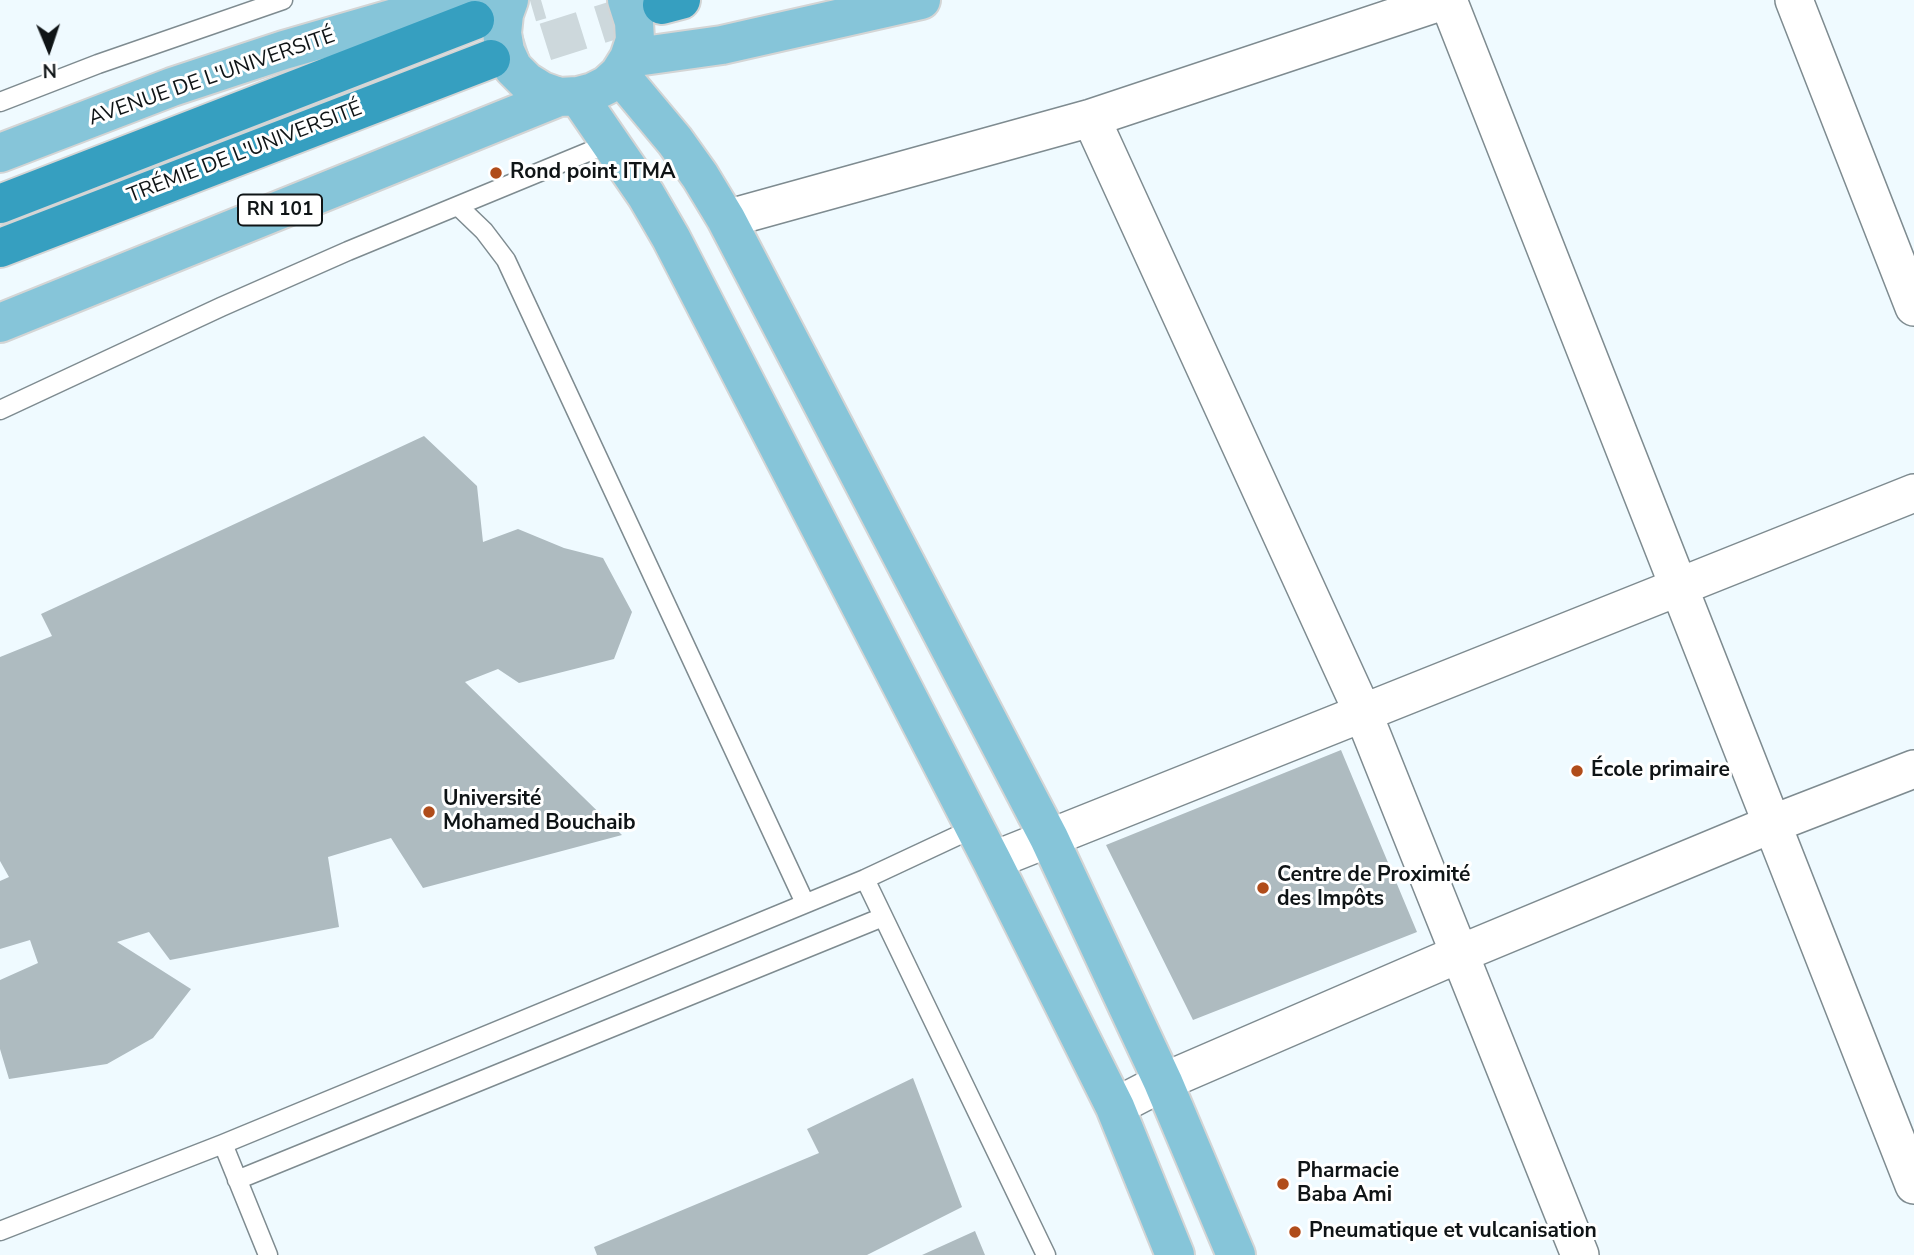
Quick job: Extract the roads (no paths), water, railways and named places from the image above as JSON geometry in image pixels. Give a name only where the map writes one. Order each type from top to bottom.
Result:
[{"type":"highway","name":"TRÉMIE DE L'UNIVERSITÉ","points":[[0,204],[474,10]]},
{"type":"highway","name":"TRÉMIE DE L'UNIVERSITÉ","points":[[0,248],[491,59]]},
{"type":"main road","points":[[509,0],[502,33],[505,51],[513,68],[526,81],[542,91],[569,96],[600,89],[624,66],[635,40],[635,22],[657,2]]},
{"type":"main road","points":[[624,66],[921,0]]},
{"type":"main road","name":"AVENUE DE L'UNIVERSITÉ","points":[[0,153],[172,88],[414,5],[459,1],[474,10]]},
{"type":"main road","points":[[624,66],[700,176],[726,219],[1049,838],[1163,1082],[1236,1255]]},
{"type":"main road","points":[[569,96],[610,143],[646,195],[670,238],[1115,1107],[1175,1255]]},
{"type":"main road","name":"RN 101","points":[[0,323],[569,96]]},
{"type":"street","points":[[726,219],[1091,118],[1447,0],[1914,1185]]},
{"type":"street","points":[[1794,0],[1914,307]]},
{"type":"street","points":[[1091,118],[1363,713],[1580,1255]]},
{"type":"street","points":[[983,845],[1049,838],[1914,494]]},
{"type":"street","points":[[1115,1107],[1163,1082],[1459,954],[1914,768]]},
{"type":"lane","points":[[0,102],[98,64],[283,0]]},
{"type":"lane","points":[[0,410],[221,307],[610,143]]},
{"type":"lane","points":[[458,206],[484,231],[506,260],[805,903]]},
{"type":"lane","points":[[0,1231],[223,1144],[865,879],[983,845]]},
{"type":"lane","points":[[865,879],[1046,1255]]},
{"type":"lane","points":[[237,1180],[883,917]]},
{"type":"lane","points":[[223,1144],[268,1255]]},
{"type":"tunnel","points":[[476,19],[541,0]]},
{"type":"tunnel","points":[[491,59],[662,5]]},
{"type":"place","name":"Rond point ITMA","points":[[496,173]]},
{"type":"place","name":"École primaire","points":[[1577,771]]},
{"type":"place","name":"Université Mohamed Bouchaib","points":[[429,812]]},
{"type":"place","name":"Centre de Proximité des Impôts","points":[[1263,888]]},
{"type":"place","name":"Pharmacie Baba Ami","points":[[1283,1184]]},
{"type":"place","name":"Pneumatique et vulcanisation","points":[[1295,1232]]}]
